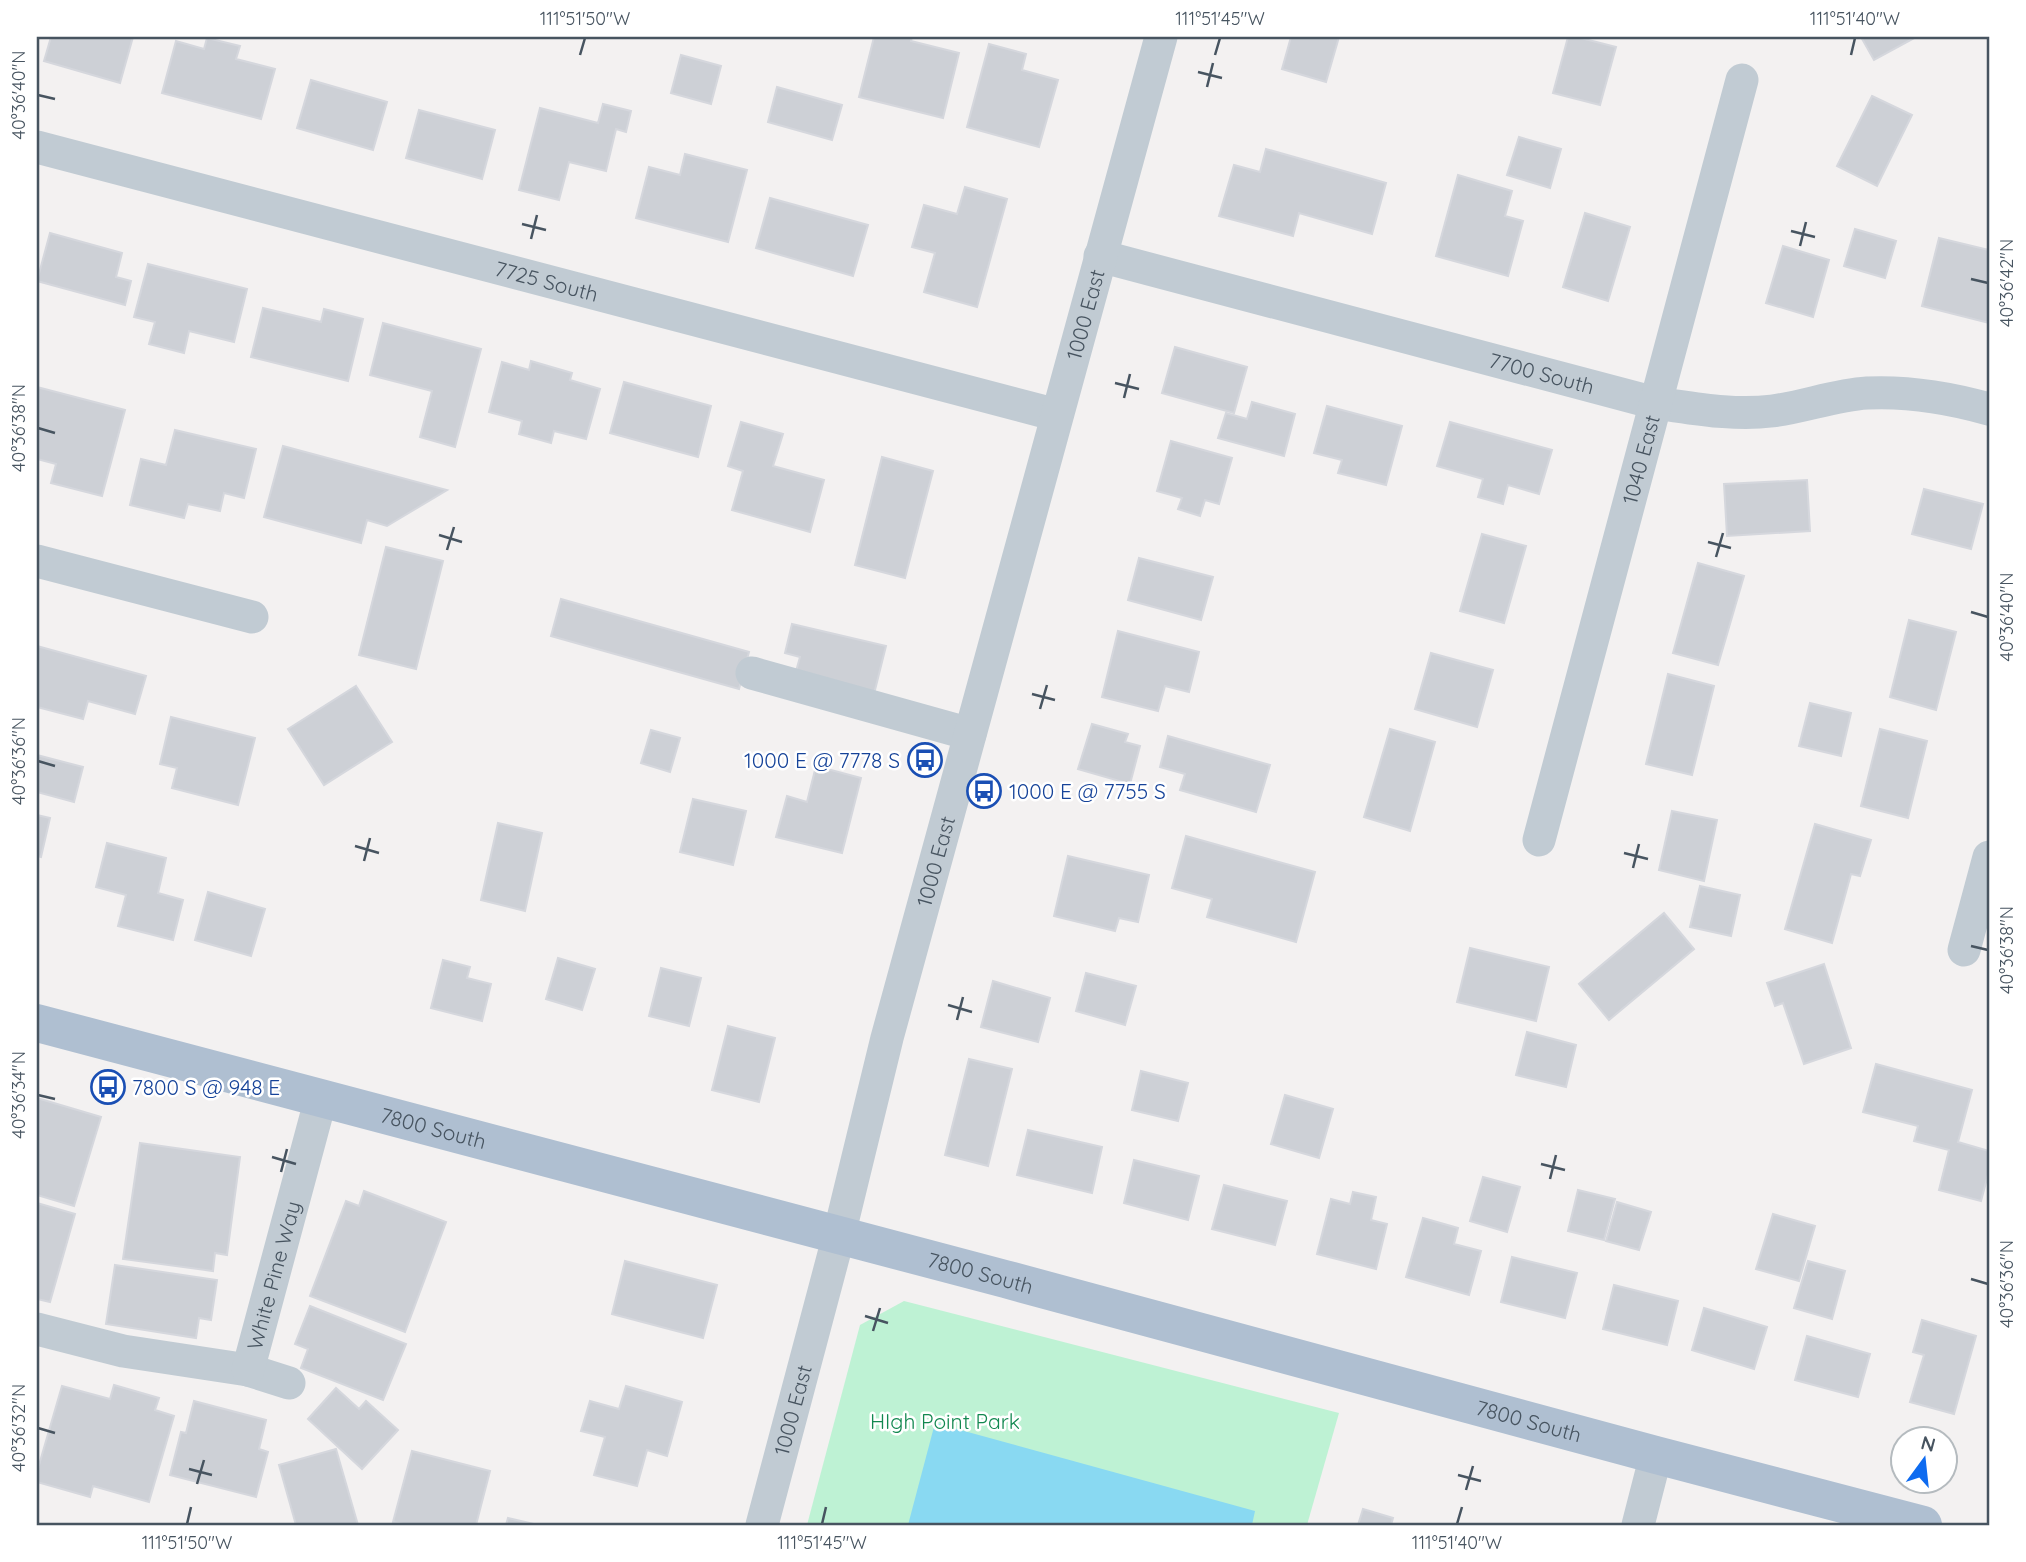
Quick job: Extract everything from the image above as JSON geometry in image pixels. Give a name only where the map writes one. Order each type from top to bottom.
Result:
[{"type":"main road","name":"7800 South","points":[[37,1023],[1923,1525]]},
{"type":"street","name":"1000 East","points":[[762,1525],[839,1235],[887,1038],[1161,37]]},
{"type":"street","name":"1040 East","points":[[1539,839],[1742,80]]},
{"type":"street","name":"7725 South","points":[[37,147],[1057,415]]},
{"type":"street","name":"7700 South","points":[[1100,256],[1654,403],[1731,413],[1773,411],[1817,401],[1880,393],[1918,394],[1989,409]]},
{"type":"street","points":[[37,561],[252,617]]},
{"type":"street","points":[[752,673],[970,734]]},
{"type":"street","points":[[1964,950],[1989,857]]},
{"type":"street","name":"White Pine Way","points":[[248,1370],[321,1098]]},
{"type":"street","name":"White Pine Way","points":[[37,1329],[123,1351],[248,1370],[289,1383]]},
{"type":"street","points":[[1638,1525],[1656,1455]]},
{"type":"green space","name":"HIgh Point Park","points":[[904,1301],[1339,1413],[1307,1525],[807,1525],[860,1325]]},
{"type":"water","points":[[935,1423],[1255,1511],[1252,1525],[908,1525]]},
{"type":"building","points":[[51,37],[133,37],[120,83],[44,61]]},
{"type":"building","points":[[874,37],[912,37],[911,41],[959,53],[943,118],[859,97]]},
{"type":"building","points":[[1291,37],[1339,37],[1326,82],[1282,69]]},
{"type":"building","points":[[1568,37],[1616,47],[1600,105],[1553,93]]},
{"type":"building","points":[[1861,37],[1916,37],[1874,60]]},
{"type":"building","points":[[207,38],[240,46],[236,59],[275,69],[261,119],[162,93],[176,41],[204,49]]},
{"type":"building","points":[[989,44],[1026,54],[1022,70],[1058,80],[1039,147],[967,127]]},
{"type":"building","points":[[681,55],[721,66],[711,104],[671,93]]},
{"type":"building","points":[[311,80],[387,102],[373,150],[297,128]]},
{"type":"building","points":[[777,87],[842,105],[832,140],[768,122]]},
{"type":"building","points":[[1872,96],[1912,115],[1877,186],[1837,166]]},
{"type":"building","points":[[603,104],[631,111],[626,132],[616,129],[606,171],[569,162],[559,200],[519,190],[540,108],[598,123]]},
{"type":"building","points":[[419,110],[495,130],[482,179],[406,158]]},
{"type":"building","points":[[1519,137],[1561,149],[1550,188],[1507,175]]},
{"type":"building","points":[[1266,149],[1386,183],[1372,234],[1299,213],[1293,236],[1219,216],[1234,165],[1260,172]]},
{"type":"building","points":[[685,154],[747,170],[728,242],[636,218],[649,167],[680,175]]},
{"type":"building","points":[[1458,175],[1512,191],[1505,216],[1523,221],[1508,276],[1436,256]]},
{"type":"building","points":[[965,187],[1007,199],[977,307],[924,292],[935,253],[912,247],[924,205],[957,214]]},
{"type":"building","points":[[770,198],[868,225],[853,276],[756,248]]},
{"type":"building","points":[[1585,213],[1630,227],[1608,301],[1563,287]]},
{"type":"building","points":[[1855,229],[1896,241],[1885,278],[1844,266]]},
{"type":"building","points":[[50,233],[122,253],[116,277],[131,281],[125,305],[37,281]]},
{"type":"building","points":[[1939,238],[1989,250],[1989,323],[1922,306]]},
{"type":"building","points":[[1783,246],[1829,260],[1813,317],[1766,303]]},
{"type":"building","points":[[148,264],[247,289],[234,342],[189,331],[184,353],[149,344],[155,322],[134,317]]},
{"type":"building","points":[[263,308],[321,322],[324,309],[363,319],[348,381],[251,357]]},
{"type":"building","points":[[383,323],[481,349],[455,447],[420,437],[432,391],[370,375]]},
{"type":"building","points":[[1175,347],[1247,367],[1234,413],[1162,393]]},
{"type":"building","points":[[531,361],[572,373],[570,380],[600,389],[586,439],[554,431],[551,443],[519,434],[522,421],[489,412],[502,362],[529,370]]},
{"type":"building","points":[[624,382],[711,406],[698,457],[610,433]]},
{"type":"building","points":[[37,387],[125,410],[102,496],[51,483],[56,464],[37,459]]},
{"type":"building","points":[[1252,402],[1295,414],[1284,456],[1218,438],[1226,413],[1247,419]]},
{"type":"building","points":[[1327,406],[1402,426],[1386,485],[1338,473],[1342,460],[1314,453]]},
{"type":"building","points":[[741,422],[783,434],[773,466],[824,480],[810,532],[732,510],[743,471],[728,466]]},
{"type":"building","points":[[1450,422],[1552,450],[1539,494],[1508,485],[1503,504],[1478,497],[1483,479],[1437,466]]},
{"type":"building","points":[[175,430],[256,449],[244,498],[224,493],[220,511],[188,504],[184,518],[130,505],[141,459],[166,465]]},
{"type":"building","points":[[1171,441],[1232,458],[1219,504],[1205,500],[1200,516],[1178,509],[1182,498],[1157,491]]},
{"type":"building","points":[[283,446],[447,490],[387,526],[367,520],[361,543],[264,517]]},
{"type":"building","points":[[882,457],[933,471],[905,578],[855,565]]},
{"type":"building","points":[[1807,480],[1810,531],[1727,536],[1724,484]]},
{"type":"building","points":[[1924,489],[1983,504],[1971,549],[1912,534]]},
{"type":"building","points":[[1482,534],[1526,546],[1504,623],[1460,611]]},
{"type":"building","points":[[386,547],[443,561],[416,669],[359,655]]},
{"type":"building","points":[[1139,558],[1213,577],[1201,620],[1128,600]]},
{"type":"building","points":[[1698,563],[1744,576],[1718,665],[1673,653]]},
{"type":"building","points":[[561,599],[749,652],[739,689],[551,636]]},
{"type":"building","points":[[1909,620],[1956,632],[1936,710],[1890,697]]},
{"type":"building","points":[[792,624],[886,646],[874,694],[795,675],[800,657],[785,653]]},
{"type":"building","points":[[1118,631],[1199,652],[1189,692],[1165,686],[1158,711],[1102,697]]},
{"type":"building","points":[[37,646],[146,676],[135,714],[88,701],[83,719],[37,707]]},
{"type":"building","points":[[1431,653],[1493,670],[1477,727],[1415,709]]},
{"type":"building","points":[[1668,674],[1714,686],[1692,775],[1646,764]]},
{"type":"building","points":[[356,686],[392,742],[324,785],[288,729]]},
{"type":"building","points":[[1810,703],[1851,713],[1841,756],[1799,746]]},
{"type":"building","points":[[171,717],[255,738],[238,805],[172,788],[177,768],[160,764]]},
{"type":"building","points":[[1092,724],[1128,734],[1125,742],[1140,746],[1130,784],[1078,769]]},
{"type":"building","points":[[1390,729],[1435,742],[1410,831],[1364,817]]},
{"type":"building","points":[[1880,729],[1927,741],[1908,818],[1861,806]]},
{"type":"building","points":[[651,730],[680,738],[670,772],[641,763]]},
{"type":"building","points":[[1168,736],[1270,765],[1256,812],[1180,790],[1185,774],[1160,767]]},
{"type":"building","points":[[37,755],[83,767],[74,802],[37,792]]},
{"type":"building","points":[[816,766],[861,778],[842,853],[776,837],[787,796],[807,802]]},
{"type":"building","points":[[693,799],[746,811],[733,865],[680,852]]},
{"type":"building","points":[[1672,811],[1717,820],[1704,881],[1659,870]]},
{"type":"building","points":[[37,815],[50,818],[41,857],[37,856]]},
{"type":"building","points":[[498,823],[542,833],[525,911],[481,900]]},
{"type":"building","points":[[1815,824],[1871,840],[1860,876],[1851,874],[1832,943],[1785,929]]},
{"type":"building","points":[[1186,836],[1315,872],[1296,942],[1207,917],[1212,899],[1172,888]]},
{"type":"building","points":[[107,843],[166,858],[158,893],[183,900],[173,940],[118,926],[126,895],[96,887]]},
{"type":"building","points":[[1068,856],[1149,875],[1138,922],[1119,918],[1115,931],[1054,916]]},
{"type":"building","points":[[1700,886],[1740,895],[1731,936],[1690,927]]},
{"type":"building","points":[[208,892],[265,909],[251,956],[195,940]]},
{"type":"building","points":[[1664,913],[1694,949],[1609,1020],[1579,984]]},
{"type":"building","points":[[1470,948],[1549,967],[1536,1021],[1457,1002]]},
{"type":"building","points":[[558,958],[595,969],[582,1010],[546,999]]},
{"type":"building","points":[[443,960],[470,967],[467,978],[491,984],[482,1021],[431,1008]]},
{"type":"building","points":[[1824,964],[1851,1048],[1804,1064],[1783,1003],[1775,1006],[1767,983]]},
{"type":"building","points":[[661,968],[701,978],[689,1026],[649,1016]]},
{"type":"building","points":[[1086,973],[1136,986],[1125,1025],[1076,1011]]},
{"type":"building","points":[[993,981],[1050,998],[1038,1042],[981,1027]]},
{"type":"building","points":[[728,1026],[775,1038],[759,1102],[712,1090]]},
{"type":"building","points":[[1527,1032],[1576,1045],[1566,1087],[1516,1075]]},
{"type":"building","points":[[969,1059],[1012,1069],[988,1166],[945,1155]]},
{"type":"building","points":[[1876,1064],[1972,1090],[1958,1142],[1989,1151],[1989,1171],[1981,1201],[1939,1190],[1949,1150],[1914,1141],[1918,1126],[1863,1112]]},
{"type":"building","points":[[1141,1071],[1188,1083],[1178,1121],[1132,1110]]},
{"type":"building","points":[[1285,1095],[1333,1109],[1319,1158],[1271,1144]]},
{"type":"building","points":[[37,1098],[101,1117],[74,1206],[37,1195]]},
{"type":"building","points":[[1028,1130],[1102,1147],[1092,1193],[1017,1175]]},
{"type":"building","points":[[140,1143],[240,1157],[227,1255],[215,1253],[213,1271],[123,1259]]},
{"type":"building","points":[[1134,1160],[1199,1176],[1188,1220],[1124,1203]]},
{"type":"building","points":[[1483,1177],[1520,1187],[1507,1232],[1470,1221]]},
{"type":"building","points":[[1224,1185],[1287,1201],[1275,1245],[1212,1229]]},
{"type":"building","points":[[1578,1190],[1615,1199],[1604,1240],[1568,1231]]},
{"type":"building","points":[[364,1191],[446,1222],[405,1332],[310,1296],[346,1201],[359,1206]]},
{"type":"building","points":[[1353,1192],[1376,1197],[1371,1220],[1387,1224],[1376,1269],[1317,1254],[1331,1199],[1350,1204]]},
{"type":"building","points":[[1617,1202],[1651,1212],[1639,1250],[1606,1241]]},
{"type":"building","points":[[37,1203],[75,1214],[50,1302],[37,1299]]},
{"type":"building","points":[[1773,1214],[1815,1226],[1799,1281],[1756,1269]]},
{"type":"building","points":[[1423,1218],[1458,1228],[1454,1244],[1481,1251],[1469,1295],[1406,1277]]},
{"type":"building","points":[[1512,1257],[1577,1273],[1565,1318],[1501,1302]]},
{"type":"building","points":[[625,1261],[717,1285],[703,1338],[612,1314]]},
{"type":"building","points":[[1808,1261],[1845,1271],[1832,1319],[1794,1308]]},
{"type":"building","points":[[115,1265],[217,1280],[211,1320],[199,1318],[196,1338],[106,1324]]},
{"type":"building","points":[[1614,1285],[1678,1301],[1667,1345],[1603,1329]]},
{"type":"building","points":[[310,1306],[406,1344],[383,1400],[301,1368],[308,1349],[295,1344]]},
{"type":"building","points":[[1704,1308],[1767,1327],[1754,1369],[1692,1350]]},
{"type":"building","points":[[1922,1320],[1976,1336],[1954,1414],[1910,1402],[1924,1355],[1913,1352]]},
{"type":"building","points":[[1807,1336],[1870,1354],[1858,1397],[1795,1380]]},
{"type":"building","points":[[114,1385],[159,1398],[155,1410],[174,1416],[149,1502],[93,1486],[90,1497],[37,1482],[37,1472],[62,1386],[110,1399]]},
{"type":"building","points":[[626,1386],[682,1402],[667,1456],[647,1450],[637,1486],[594,1475],[605,1437],[581,1431],[590,1401],[619,1409]]},
{"type":"building","points":[[336,1388],[359,1409],[366,1401],[398,1430],[362,1469],[308,1419]]},
{"type":"building","points":[[194,1401],[266,1420],[259,1449],[268,1452],[256,1497],[170,1475],[181,1432],[186,1433]]},
{"type":"building","points":[[336,1449],[358,1525],[296,1525],[279,1465]]},
{"type":"building","points":[[412,1451],[490,1471],[476,1525],[408,1525],[393,1522]]},
{"type":"building","points":[[1363,1509],[1393,1518],[1391,1525],[1358,1525]]},
{"type":"building","points":[[508,1518],[538,1525],[506,1525]]},
{"type":"place","name":"1000 E @ 7778 S","points":[[925,760]]},
{"type":"place","name":"1000 E @ 7755 S","points":[[984,791]]},
{"type":"place","name":"7800 S @ 948 E","points":[[108,1087]]}]
